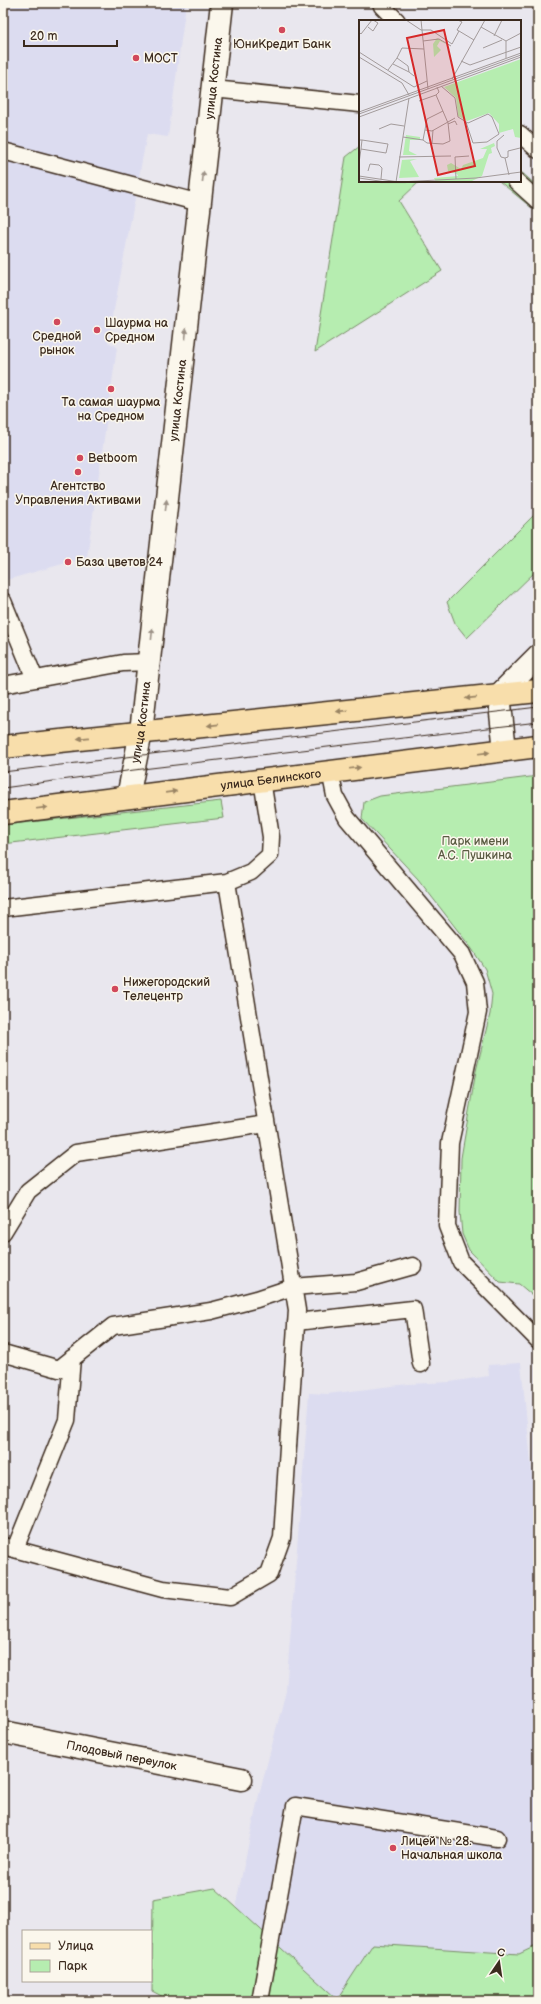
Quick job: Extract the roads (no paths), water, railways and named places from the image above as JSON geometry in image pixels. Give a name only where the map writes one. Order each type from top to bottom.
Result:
[{"type":"main road","points":[[3,747],[538,691]]},
{"type":"main road","name":"улица Белинского","points":[[3,813],[538,746]]},
{"type":"street","name":"улица Костина","points":[[128,797],[141,732],[222,3]]},
{"type":"street","points":[[505,750],[500,695],[538,656]]},
{"type":"street","name":"Плодовый переулок","points":[[3,1732],[241,1779]]},
{"type":"lane","points":[[381,3],[382,6],[397,20]]},
{"type":"lane","points":[[213,89],[359,104]]},
{"type":"lane","points":[[521,135],[538,150]]},
{"type":"lane","points":[[3,151],[200,203]]},
{"type":"lane","points":[[517,182],[538,201]]},
{"type":"lane","points":[[3,601],[36,679]]},
{"type":"lane","points":[[3,684],[123,663],[149,662]]},
{"type":"lane","points":[[330,771],[335,796],[347,818],[462,954],[475,982],[478,1012],[450,1143],[447,1226],[461,1262],[538,1340]]},
{"type":"lane","points":[[3,908],[226,882],[251,872],[270,855],[271,837],[262,780]]},
{"type":"lane","points":[[72,1358],[67,1420],[9,1547],[163,1589],[230,1597],[268,1574],[282,1538],[297,1310],[226,882]]},
{"type":"lane","points":[[3,1232],[28,1191],[76,1153],[266,1124]]},
{"type":"lane","points":[[3,1353],[59,1369],[113,1326],[211,1311],[257,1299],[293,1287],[356,1282],[413,1266]]},
{"type":"lane","points":[[296,1322],[413,1309],[421,1364]]},
{"type":"lane","points":[[260,2001],[295,1806],[498,1838]]},
{"type":"tram line","points":[[3,772],[538,707]]},
{"type":"tram line","points":[[3,788],[134,770],[538,722]]},
{"type":"place","name":"ЮниКредит Банк","points":[[282,30]]},
{"type":"place","name":"МОСТ","points":[[136,58]]},
{"type":"place","name":"Средной рынок","points":[[57,322]]},
{"type":"place","name":"Шаурма на Средном","points":[[97,330]]},
{"type":"place","name":"Та самая шаурма на Средном","points":[[111,389]]},
{"type":"place","name":"Betboom","points":[[80,458]]},
{"type":"place","name":"Агентство Управления Активами","points":[[78,472]]},
{"type":"place","name":"База цветов 24","points":[[68,562]]},
{"type":"place","name":"Нижегородский Телецентр","points":[[115,989]]},
{"type":"place","name":"Лицей № 28. Начальная школа","points":[[393,1848]]},
{"type":"park label","name":"Парк имени А.С. Пушкина","points":[[475,848]]}]
